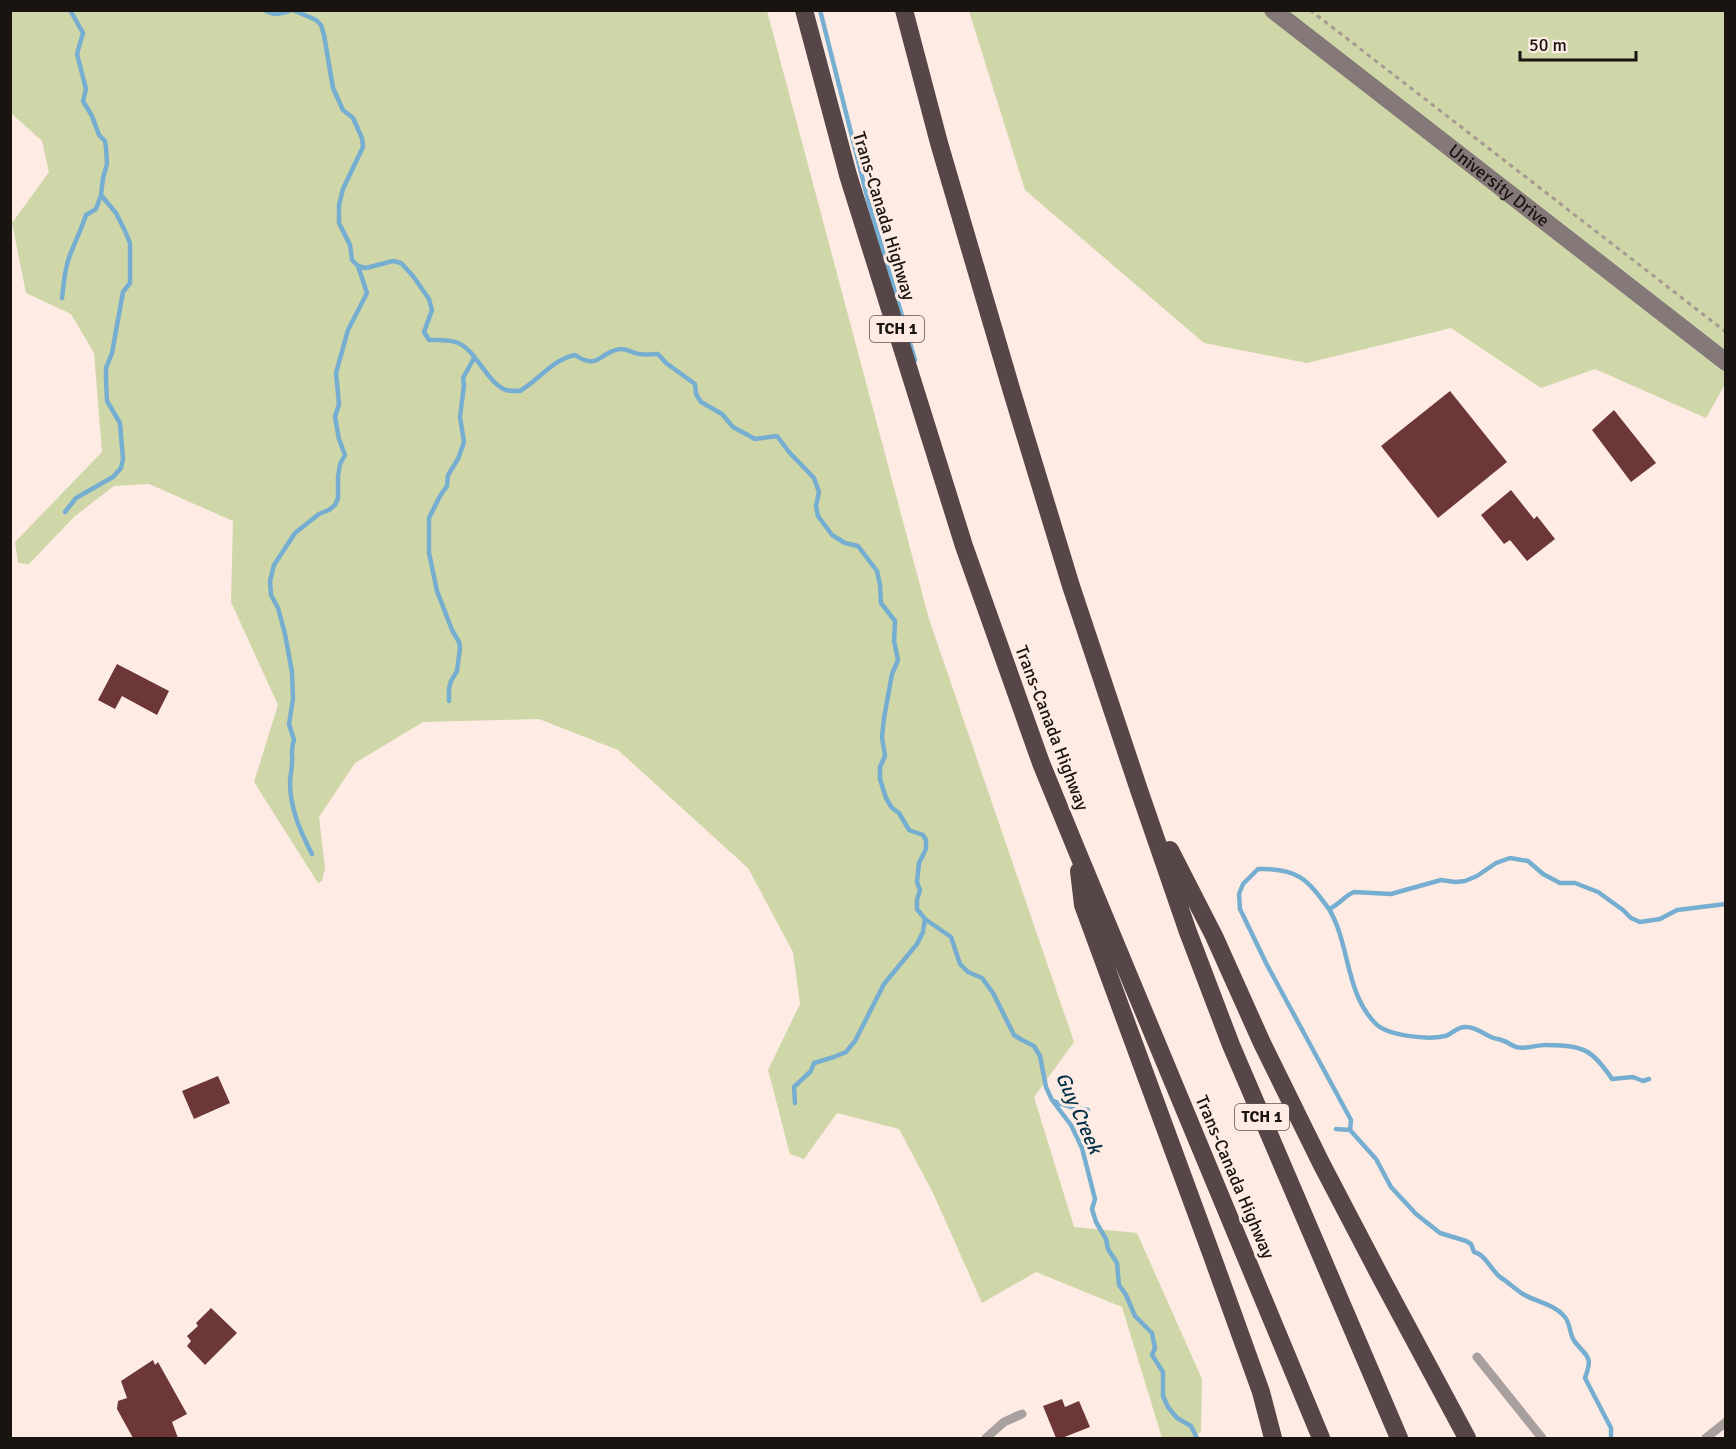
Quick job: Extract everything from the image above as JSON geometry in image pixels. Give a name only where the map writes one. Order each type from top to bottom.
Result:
[{"type":"highway","name":"Trans-Canada Highway","points":[[804,10],[848,175],[964,546],[1041,763],[1321,1438]]},
{"type":"highway","name":"TCH 1","points":[[904,10],[939,143],[1071,586],[1188,932],[1231,1045],[1399,1438]]},
{"type":"highway","points":[[1139,790],[1214,936],[1262,1043],[1321,1163],[1467,1438]]},
{"type":"highway","points":[[1077,851],[1083,905],[1261,1392],[1273,1438]]},
{"type":"street","name":"University Drive","points":[[1273,10],[1725,362]]},
{"type":"lane","points":[[1476,1357],[1542,1438]]},
{"type":"lane","points":[[986,1438],[1004,1422],[1022,1414]]},
{"type":"lane","points":[[1706,1438],[1725,1422]]},
{"type":"path","points":[[1310,10],[1725,332]]},
{"type":"green space","points":[[11,10],[767,11],[929,619],[1074,1042],[1034,1097],[1074,1227],[1137,1233],[1202,1379],[1201,1432],[1192,1438],[1162,1438],[1122,1307],[1036,1272],[982,1303],[933,1193],[899,1129],[837,1113],[804,1159],[790,1154],[768,1070],[800,1004],[793,952],[748,868],[618,750],[539,719],[423,722],[355,763],[319,817],[325,868],[322,881],[318,883],[254,782],[278,705],[231,602],[233,521],[149,484],[114,486],[75,516],[29,564],[18,563],[15,542],[102,452],[94,353],[71,314],[26,293],[12,223],[49,172],[42,141],[11,113]]},
{"type":"green space","points":[[969,11],[1725,11],[1725,384],[1706,418],[1595,369],[1541,388],[1451,328],[1307,363],[1204,343],[1025,190]]},
{"type":"building","points":[[1450,391],[1507,462],[1438,518],[1381,446]]},
{"type":"building","points":[[1614,410],[1656,463],[1631,482],[1592,430]]},
{"type":"building","points":[[1511,490],[1534,519],[1537,516],[1555,539],[1527,561],[1510,540],[1504,544],[1481,515]]},
{"type":"building","points":[[117,664],[169,691],[157,715],[122,696],[115,709],[98,700]]},
{"type":"building","points":[[218,1076],[230,1103],[194,1119],[182,1091]]},
{"type":"building","points":[[211,1308],[237,1333],[205,1365],[187,1346],[191,1341],[187,1336],[198,1326],[196,1323]]},
{"type":"building","points":[[153,1360],[155,1365],[158,1362],[187,1414],[172,1422],[178,1438],[133,1438],[117,1409],[118,1401],[127,1398],[121,1381]]},
{"type":"building","points":[[1062,1399],[1065,1407],[1079,1401],[1090,1427],[1062,1438],[1056,1438],[1043,1406]]},
{"type":"waterway","points":[[65,512],[76,498],[113,477],[121,468],[123,459],[120,423],[107,401],[106,368],[112,353],[123,292],[130,283],[130,243],[116,213],[101,195],[107,164],[105,141],[99,135],[83,101],[86,89],[77,54],[83,33],[70,10]]},
{"type":"waterway","name":"Guy Creek","points":[[264,10],[278,14],[292,10]]},
{"type":"waterway","name":"Guy Creek","points":[[293,10],[316,20],[321,25],[333,88],[343,110],[353,118],[362,138],[363,147],[343,189],[339,205],[339,223],[350,245],[352,260],[358,266],[366,268],[393,261],[401,263],[429,299],[432,310],[424,332],[429,340],[458,343],[470,352],[493,381],[506,390],[513,391],[520,391],[567,357],[575,355],[594,361],[607,353],[620,349],[639,354],[658,354],[666,363],[695,384],[696,394],[701,402],[722,414],[733,427],[755,439],[777,436],[814,478],[819,492],[816,506],[818,516],[832,535],[845,543],[858,546],[877,571],[881,603],[895,621],[894,641],[898,660],[892,674],[884,718],[882,737],[885,756],[880,767],[880,779],[892,808],[899,813],[909,830],[923,835],[926,840],[926,849],[919,863],[917,882],[920,890],[917,909],[925,919],[951,937],[960,964],[968,972],[982,978],[993,993],[1014,1035],[1034,1046],[1040,1056],[1046,1087],[1052,1100],[1071,1125],[1082,1148],[1095,1199],[1092,1209],[1096,1222],[1106,1239],[1108,1249],[1117,1263],[1119,1285],[1135,1316],[1152,1333],[1155,1348],[1152,1355],[1163,1372],[1163,1396],[1168,1407],[1177,1418],[1191,1426],[1197,1438]]},
{"type":"waterway","points":[[820,10],[869,204],[915,360]]},
{"type":"waterway","points":[[62,298],[70,256],[86,215],[96,209],[101,195]]},
{"type":"waterway","points":[[312,854],[300,828],[292,801],[290,782],[294,740],[289,724],[293,699],[292,672],[278,608],[271,595],[270,581],[274,565],[295,533],[319,514],[329,510],[338,498],[340,464],[345,455],[335,417],[339,404],[336,373],[348,330],[367,293],[358,266]]},
{"type":"waterway","points":[[449,701],[449,689],[457,671],[460,648],[437,591],[429,553],[429,518],[447,486],[448,475],[458,459],[464,442],[460,417],[463,378],[474,358]]},
{"type":"waterway","points":[[1350,1130],[1351,1120],[1266,963],[1240,909],[1239,894],[1243,884],[1258,869],[1283,871],[1300,877],[1329,909],[1354,892],[1391,894],[1441,880],[1465,881],[1496,863],[1510,858],[1528,861],[1543,874],[1560,883],[1575,883],[1598,892],[1631,918],[1640,922],[1660,919],[1677,910],[1726,904]]},
{"type":"waterway","points":[[1329,909],[1341,937],[1358,997],[1365,1011],[1381,1027],[1398,1034],[1429,1037],[1445,1036],[1460,1028],[1470,1027],[1516,1047],[1544,1045],[1579,1048],[1599,1061],[1612,1079],[1633,1077],[1643,1081],[1649,1079]]},
{"type":"waterway","points":[[795,1103],[794,1087],[811,1071],[814,1063],[846,1052],[855,1041],[884,984],[917,944],[923,932],[925,919]]},
{"type":"waterway","points":[[1053,1101],[1088,1110]]},
{"type":"waterway","points":[[1336,1129],[1350,1130],[1376,1159],[1391,1187],[1416,1214],[1440,1233],[1471,1244],[1474,1252],[1478,1253],[1500,1277],[1523,1294],[1555,1309],[1564,1316],[1573,1339],[1588,1358],[1589,1365],[1585,1378],[1611,1428],[1611,1438]]}]
